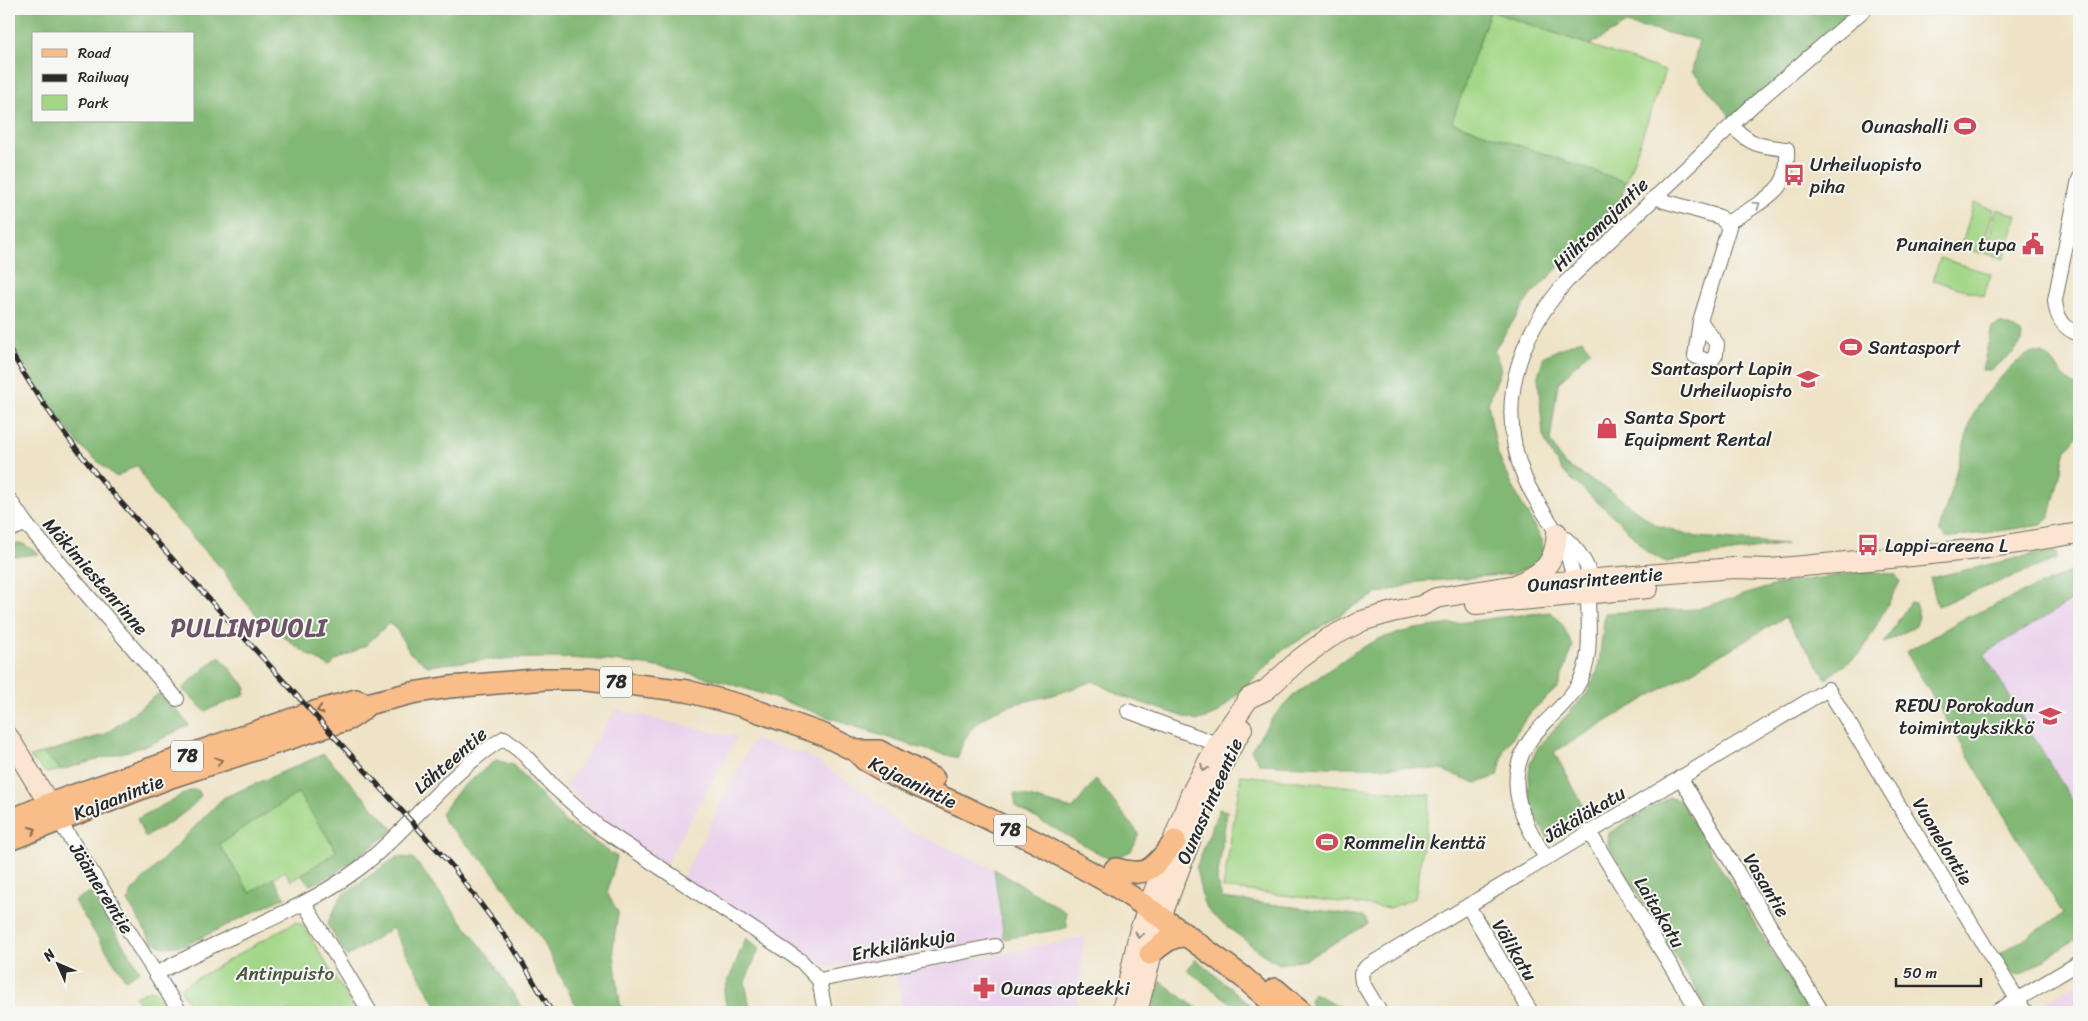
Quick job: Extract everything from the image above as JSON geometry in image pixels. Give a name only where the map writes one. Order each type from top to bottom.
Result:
[{"type":"main road","name":"78","points":[[9,821],[53,812],[307,714],[356,700],[367,704],[412,693],[504,681],[587,679],[687,691],[743,706],[824,735],[856,751]]},
{"type":"main road","name":"Kajaanintie","points":[[856,751],[879,751],[1115,870],[1188,936],[1243,977],[1283,1012]]},
{"type":"main road","name":"Kajaanintie","points":[[856,751],[865,760],[888,773],[1036,842],[1117,887],[1157,906],[1252,969],[1302,1012]]},
{"type":"main road","name":"Kajaanintie","points":[[9,840],[53,812]]},
{"type":"main road","points":[[1115,870],[1145,871],[1175,842]]},
{"type":"main road","points":[[1150,954],[1167,940],[1178,936],[1188,936]]},
{"type":"street","name":"Hiihtomajantie","points":[[1546,858],[1530,830],[1518,797],[1516,782],[1518,765],[1525,748],[1533,736],[1566,702],[1577,687],[1584,672],[1590,631],[1583,559],[1574,546],[1557,533],[1526,481],[1515,449],[1512,392],[1522,351],[1538,319],[1553,297],[1656,196],[1865,9]]},
{"type":"street","points":[[1726,223],[1743,216],[1775,192],[1784,181],[1786,173],[1787,149],[1762,146],[1750,142],[1732,126]]},
{"type":"street","points":[[2079,179],[2055,300],[2056,310],[2062,322],[2071,331],[2079,334]]},
{"type":"street","points":[[1656,196],[1664,201],[1720,217],[1729,227],[1700,321]]},
{"type":"street","name":"Mäkimiestenrinne","points":[[9,499],[26,524],[178,699]]},
{"type":"street","points":[[9,530],[26,524]]},
{"type":"street","points":[[1510,586],[1526,580],[1548,564],[1553,557],[1557,533]]},
{"type":"street","name":"Ounasrinteentie","points":[[1421,606],[1435,609],[1584,584],[1733,568],[1771,569],[1987,548],[2079,533]]},
{"type":"street","name":"Ounasrinteentie","points":[[1157,906],[1190,796],[1224,746],[1260,705],[1266,690],[1301,658],[1329,638],[1362,621],[1421,606],[1436,598],[1510,586],[1584,584]]},
{"type":"street","name":"Jäkäläkatu","points":[[1380,1012],[1362,982],[1361,974],[1366,967],[1828,689]]},
{"type":"street","name":"Vuonelontie","points":[[1828,689],[2021,1006]]},
{"type":"street","points":[[1128,711],[1224,746]]},
{"type":"street","name":"Jäämerentie","points":[[9,738],[53,812],[180,1012]]},
{"type":"street","name":"Lähteentie","points":[[156,974],[190,956],[304,903],[361,866],[480,754],[504,738],[519,749],[553,786],[599,827],[788,952],[819,980]]},
{"type":"street","name":"Ounasrinteentie","points":[[1157,906],[1204,804],[1224,746]]},
{"type":"street","name":"Vasantie","points":[[1680,777],[1822,1012]]},
{"type":"street","name":"Laitakatu","points":[[1590,832],[1699,1012]]},
{"type":"street","points":[[304,903],[370,1012]]},
{"type":"street","points":[[1137,1012],[1150,954],[1157,906]]},
{"type":"street","points":[[1122,1012],[1139,934],[1157,906]]},
{"type":"street","name":"Välikatu","points":[[1468,906],[1530,1012]]},
{"type":"street","name":"Erkkilänkuja","points":[[819,980],[995,946]]},
{"type":"street","points":[[1996,1012],[2021,1006],[2079,963]]},
{"type":"street","points":[[819,980],[826,1012]]},
{"type":"shaded area","name":"REDU Porokadun toimintayksikkö","points":[[2079,596],[2079,812],[1984,654]]},
{"type":"shaded area","points":[[616,710],[737,737],[665,865],[593,813],[566,786]]},
{"type":"shaded area","points":[[753,740],[806,754],[873,798],[900,826],[994,869],[1004,939],[827,967],[683,878]]},
{"type":"shaded area","points":[[1085,937],[1077,998],[1079,1012],[903,1012],[896,974]]},
{"type":"shaded area","points":[[2079,982],[2079,1012],[2033,1012],[2031,1010]]},
{"type":"green space","points":[[9,9],[1864,9],[1732,126],[1728,113],[1692,71],[1699,40],[1626,24],[1590,45],[1490,11],[1452,122],[1626,182],[1619,207],[1530,296],[1494,350],[1501,369],[1488,404],[1498,455],[1522,505],[1542,540],[1544,556],[1529,568],[1511,574],[1418,582],[1377,594],[1354,606],[1282,651],[1217,714],[1197,721],[1121,696],[1093,681],[1053,695],[1005,707],[993,712],[983,718],[966,737],[958,758],[870,732],[724,682],[650,666],[613,661],[539,658],[503,659],[428,666],[410,653],[397,630],[389,623],[366,645],[335,661],[330,667],[304,652],[259,618],[234,588],[224,571],[153,494],[137,465],[116,477],[80,446],[45,399],[9,340]]},
{"type":"green space","points":[[1490,11],[1665,71],[1626,182],[1451,122]]},
{"type":"green space","points":[[1974,203],[1994,209],[1981,253],[1961,247]]},
{"type":"green space","points":[[1997,209],[2017,215],[2004,259],[1984,253]]},
{"type":"green space","points":[[1940,258],[1991,274],[1984,296],[1933,280]]},
{"type":"green space","points":[[2000,323],[2014,328],[2022,334],[2021,343],[2014,352],[1991,370],[1982,370],[1992,327]]},
{"type":"green space","points":[[1582,339],[1590,350],[1558,384],[1550,441],[1564,464],[1610,491],[1656,525],[1697,537],[1786,544],[1666,562],[1647,552],[1619,521],[1563,472],[1550,452],[1543,435],[1538,375],[1544,356]]},
{"type":"green space","points":[[2030,353],[2043,353],[2067,380],[2079,389],[2079,434],[2066,450],[2050,515],[2042,525],[1946,538],[1939,531],[1972,417],[1983,398],[2011,366]]},
{"type":"green space","points":[[9,544],[23,544],[39,554],[9,557]]},
{"type":"green space","points":[[2057,552],[2057,559],[1938,606],[1930,578],[2039,553]]},
{"type":"green space","points":[[2079,568],[2079,596],[1984,654],[2079,812],[2079,937],[2020,975],[2010,973],[1998,955],[2063,914],[1906,652],[1963,619]]},
{"type":"green space","points":[[1860,572],[1895,574],[1900,582],[1861,653],[1826,678],[1785,617],[1554,752],[1590,818],[1548,838],[1533,814],[1528,786],[1530,764],[1538,747],[1587,693],[1598,670],[1605,613],[1697,609],[1779,584]]},
{"type":"green space","points":[[1910,602],[1915,603],[1919,617],[1916,626],[1884,643]]},
{"type":"green space","points":[[1551,612],[1562,624],[1573,646],[1558,687],[1531,712],[1504,749],[1498,776],[1476,783],[1441,770],[1405,767],[1327,767],[1260,764],[1251,750],[1273,717],[1296,693],[1356,651],[1381,638],[1415,629]]},
{"type":"green space","points":[[219,656],[246,687],[244,695],[205,711],[182,689]]},
{"type":"green space","points":[[161,692],[189,725],[149,745],[61,770],[43,753],[106,734]]},
{"type":"green space","points":[[43,753],[61,770],[46,773],[30,757]]},
{"type":"green space","points":[[324,754],[394,830],[333,875],[310,885],[301,875],[337,851],[298,793],[219,844],[250,893],[273,878],[285,897],[186,945],[164,947],[152,942],[128,902],[132,891],[223,798]]},
{"type":"green space","points":[[496,760],[513,765],[566,823],[617,857],[607,893],[618,912],[613,948],[620,1004],[628,1012],[579,1012],[543,941],[490,868],[445,823],[441,813],[461,788]]},
{"type":"green space","name":"Rommelin kenttä","points":[[1241,775],[1431,795],[1415,898],[1390,908],[1223,888]]},
{"type":"green space","points":[[1096,779],[1139,834],[1131,851],[1111,860],[1016,807],[1014,793],[1073,809]]},
{"type":"green space","points":[[191,790],[198,790],[201,795],[196,801],[176,819],[145,837],[137,819]]},
{"type":"green space","points":[[299,792],[337,852],[291,881],[285,871],[250,893],[219,844]]},
{"type":"green space","points":[[1669,797],[1680,801],[1809,1012],[1709,1012],[1608,844],[1609,833]]},
{"type":"green space","points":[[1219,809],[1227,811],[1217,881],[1222,898],[1364,916],[1368,924],[1306,959],[1279,964],[1264,955],[1211,914],[1203,901],[1196,868]]},
{"type":"green space","points":[[397,857],[413,858],[490,958],[525,1012],[467,1012],[465,1010],[440,1012],[392,928],[347,957],[327,924],[342,895]]},
{"type":"green space","points":[[994,869],[1066,912],[1067,928],[1004,939]]},
{"type":"green space","points":[[90,892],[140,971],[125,979],[74,901]]},
{"type":"green space","name":"Antinpuisto","points":[[295,922],[303,925],[356,1012],[194,1012],[180,988]]},
{"type":"green space","points":[[746,938],[759,949],[745,982],[751,1012],[727,1012],[724,991]]},
{"type":"green space","points":[[1196,959],[1259,1012],[1243,1012],[1187,970]]},
{"type":"green space","points":[[1160,981],[1202,1012],[1151,1012]]},
{"type":"green space","points":[[150,990],[156,992],[169,1012],[145,1012],[135,997]]},
{"type":"green space","points":[[1314,993],[1350,1012],[1312,1012],[1310,1000]]},
{"type":"railway","points":[[9,349],[55,421],[108,488],[452,866],[511,944],[552,1012]]},
{"type":"place","name":"Ounashalli","points":[[1965,126]]},
{"type":"place","name":"Urheiluopisto piha","points":[[1794,175]]},
{"type":"place","name":"Punainen tupa","points":[[2033,244]]},
{"type":"place","name":"Santasport","points":[[1851,347]]},
{"type":"place","name":"Santasport Lapin Urheiluopisto","points":[[1808,379]]},
{"type":"place","name":"Santa Sport Equipment Rental","points":[[1607,428]]},
{"type":"place","name":"Lappi-areena L","points":[[1868,545]]},
{"type":"place","name":"REDU Porokadun toimintayksikkö","points":[[2050,716]]},
{"type":"place","name":"Rommelin kenttä","points":[[1327,842]]},
{"type":"place","name":"Ounas apteekki","points":[[984,988]]},
{"type":"district","name":"PULLINPUOLI","points":[[249,628]]}]
